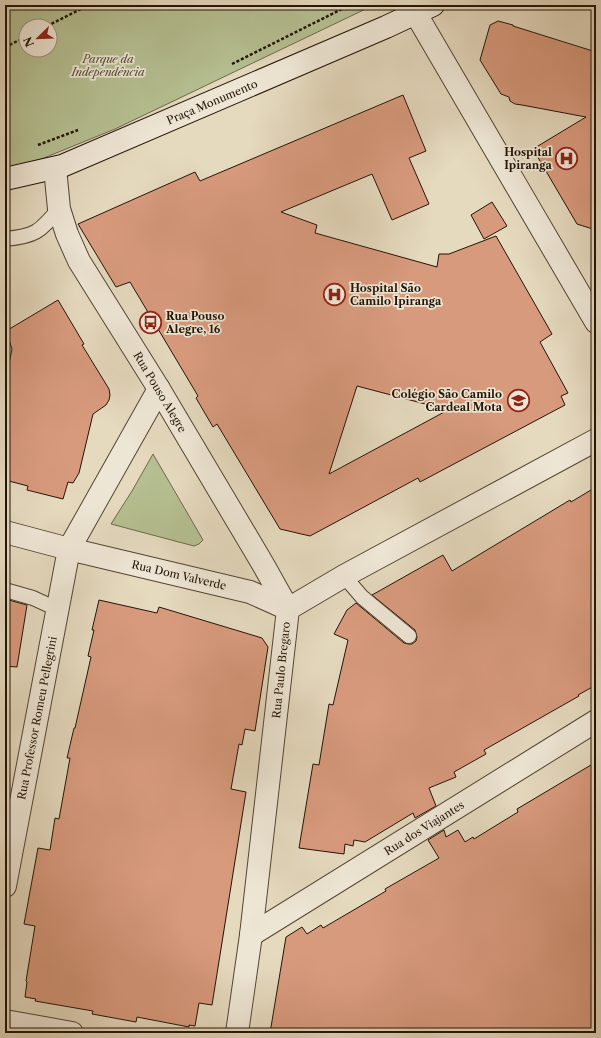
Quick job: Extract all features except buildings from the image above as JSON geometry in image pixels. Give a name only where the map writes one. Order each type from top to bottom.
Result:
[{"type":"street","name":"Praça Monumento","points":[[5,179],[62,166],[420,8]]},
{"type":"street","points":[[420,8],[596,322]]},
{"type":"street","name":"Rua Pouso Alegre","points":[[55,168],[59,209],[67,234],[79,261],[160,390],[288,609]]},
{"type":"street","name":"Rua Professor Romeu Pellegrini","points":[[5,886],[69,549],[160,390]]},
{"type":"street","name":"Rua Paulo Bregaro","points":[[236,1033],[251,935],[288,609],[344,576],[596,440]]},
{"type":"street","name":"Rua Dom Valverde","points":[[5,532],[69,549],[250,592],[288,609]]},
{"type":"street","name":"Rua dos Viajantes","points":[[251,935],[596,721]]},
{"type":"street","points":[[5,1021],[72,1033]]},
{"type":"lane","points":[[5,239],[27,236],[39,231],[59,209]]},
{"type":"lane","points":[[344,576],[362,597],[409,636]]},
{"type":"lane","points":[[5,590],[33,598],[57,609]]},
{"type":"path","points":[[79,5],[81,9]]},
{"type":"path","points":[[58,20],[89,5]]},
{"type":"path","points":[[230,66],[350,5]]},
{"type":"path","points":[[5,47],[18,41]]},
{"type":"path","points":[[33,146],[82,129]]},
{"type":"green space","name":"Parque da Independência","points":[[5,5],[374,5],[115,129],[39,160],[5,169]]},
{"type":"green space","points":[[153,454],[203,540],[199,544],[194,546],[111,524]]},
{"type":"place","name":"Hospital Ipiranga","points":[[567,158]]},
{"type":"place","name":"Hospital São Camilo Ipiranga","points":[[334,294]]},
{"type":"place","name":"Rua Pouso Alegre, 16","points":[[151,322]]},
{"type":"place","name":"Colégio São Camilo Cardeal Mota","points":[[518,400]]}]
